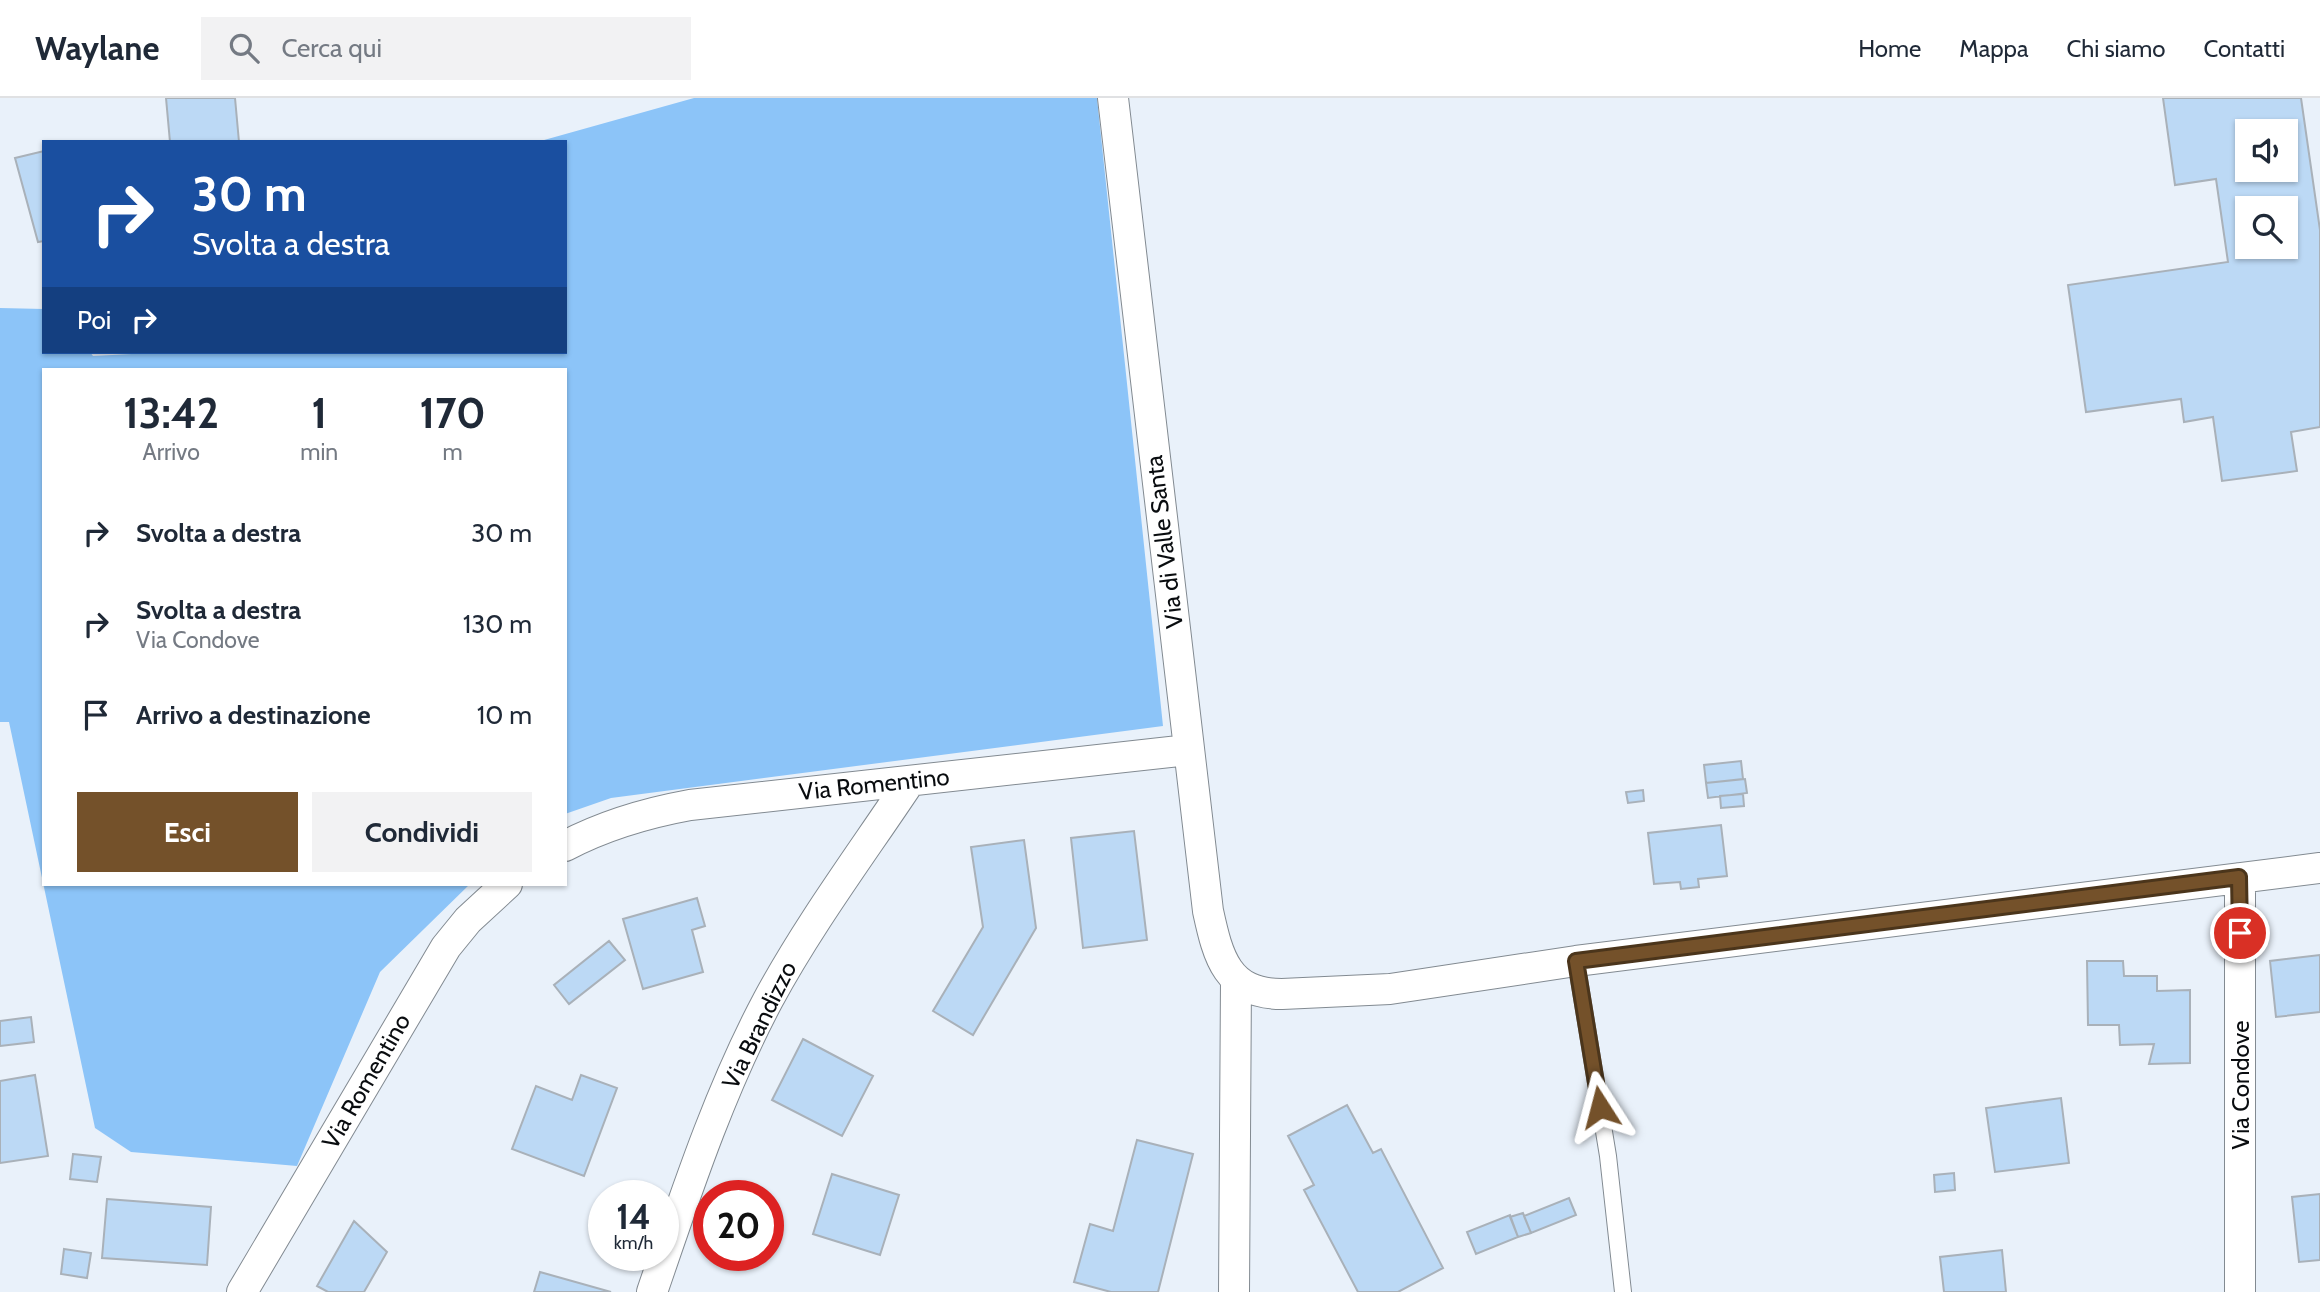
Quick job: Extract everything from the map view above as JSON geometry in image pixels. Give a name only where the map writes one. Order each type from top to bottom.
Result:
[{"type":"street","name":"Via di Valle Santa","points":[[1113,98],[1208,911],[1219,952],[1226,968],[1236,980]]},
{"type":"street","name":"Via Romentino","points":[[567,845],[635,817],[690,805],[1188,750]]},
{"type":"street","name":"Via Brandizzo","points":[[652,1292],[707,1136],[768,1001],[796,951],[910,781]]},
{"type":"street","points":[[1236,980],[1252,990],[1267,994],[1390,989],[1576,961],[2320,867]]},
{"type":"street","name":"Via Condove","points":[[2239,877],[2240,1292]]},
{"type":"street","name":"Via Romentino","points":[[242,1292],[446,947],[468,920],[505,886]]},
{"type":"street","points":[[1234,1292],[1236,980]]},
{"type":"lane","points":[[1576,961],[1608,1156],[1623,1292]]},
{"type":"shaded area","points":[[694,98],[1097,98],[1163,726],[611,798],[567,813],[567,368],[42,368],[42,878],[9,722],[0,722],[0,308],[42,309],[42,354],[567,354],[567,140],[544,140]]},
{"type":"shaded area","points":[[44,886],[468,886],[380,972],[297,1166],[131,1152],[95,1128]]},
{"type":"building","points":[[166,98],[235,98],[239,140],[170,140]]},
{"type":"building","points":[[2163,98],[2301,98],[2320,230],[2320,427],[2291,432],[2297,471],[2222,481],[2213,417],[2184,422],[2181,399],[2086,412],[2068,285],[2228,262],[2216,179],[2175,185]]},
{"type":"building","points":[[42,151],[42,241],[38,242],[15,158]]},
{"type":"building","points":[[1741,761],[1743,779],[1706,783],[1704,765]]},
{"type":"building","points":[[1745,779],[1747,793],[1708,798],[1706,783]]},
{"type":"building","points":[[1643,790],[1644,801],[1628,803],[1626,792]]},
{"type":"building","points":[[1743,794],[1744,806],[1721,808],[1720,796]]},
{"type":"building","points":[[1721,825],[1727,876],[1698,879],[1699,887],[1681,889],[1680,882],[1654,884],[1648,833]]},
{"type":"building","points":[[1134,831],[1147,940],[1083,948],[1071,838]]},
{"type":"building","points":[[1024,840],[1036,928],[973,1035],[933,1011],[983,927],[971,847]]},
{"type":"building","points":[[697,898],[705,926],[692,930],[703,972],[643,989],[623,919]]},
{"type":"building","points":[[609,941],[625,960],[569,1004],[554,985]]},
{"type":"building","points":[[2320,955],[2320,1012],[2276,1017],[2270,961]]},
{"type":"building","points":[[2087,961],[2123,961],[2124,976],[2157,976],[2157,991],[2190,990],[2190,1063],[2149,1064],[2154,1044],[2120,1045],[2119,1025],[2088,1025]]},
{"type":"building","points":[[31,1017],[34,1042],[0,1046],[0,1021]]},
{"type":"building","points":[[803,1039],[873,1076],[842,1136],[772,1100]]},
{"type":"building","points":[[35,1075],[48,1156],[0,1163],[0,1081]]},
{"type":"building","points":[[581,1075],[617,1088],[584,1176],[512,1149],[536,1086],[572,1100]]},
{"type":"building","points":[[2061,1098],[2069,1163],[1995,1172],[1986,1108]]},
{"type":"building","points":[[1347,1105],[1373,1153],[1381,1149],[1443,1268],[1398,1292],[1358,1292],[1304,1190],[1314,1185],[1288,1136]]},
{"type":"building","points":[[1137,1140],[1193,1154],[1158,1292],[1111,1292],[1074,1282],[1090,1224],[1113,1231]]},
{"type":"building","points":[[73,1154],[101,1157],[97,1182],[70,1179]]},
{"type":"building","points":[[1954,1173],[1955,1190],[1935,1192],[1934,1175]]},
{"type":"building","points":[[832,1174],[899,1195],[880,1255],[813,1234]]},
{"type":"building","points":[[2320,1194],[2320,1260],[2299,1262],[2292,1197]]},
{"type":"building","points":[[1569,1198],[1576,1215],[1531,1233],[1524,1216]]},
{"type":"building","points":[[107,1199],[211,1207],[207,1265],[102,1258]]},
{"type":"building","points":[[1523,1213],[1531,1233],[1518,1237],[1510,1217]]},
{"type":"building","points":[[1510,1215],[1518,1237],[1476,1254],[1467,1232]]},
{"type":"building","points":[[354,1221],[387,1252],[364,1292],[328,1292],[317,1286]]},
{"type":"building","points":[[64,1249],[91,1253],[87,1278],[61,1274]]},
{"type":"building","points":[[2002,1250],[2006,1292],[1944,1292],[1940,1257]]},
{"type":"building","points":[[540,1272],[611,1292],[534,1292]]},
{"type":"route","points":[[1600,1107],[1576,961],[2239,877],[2240,933]]}]
